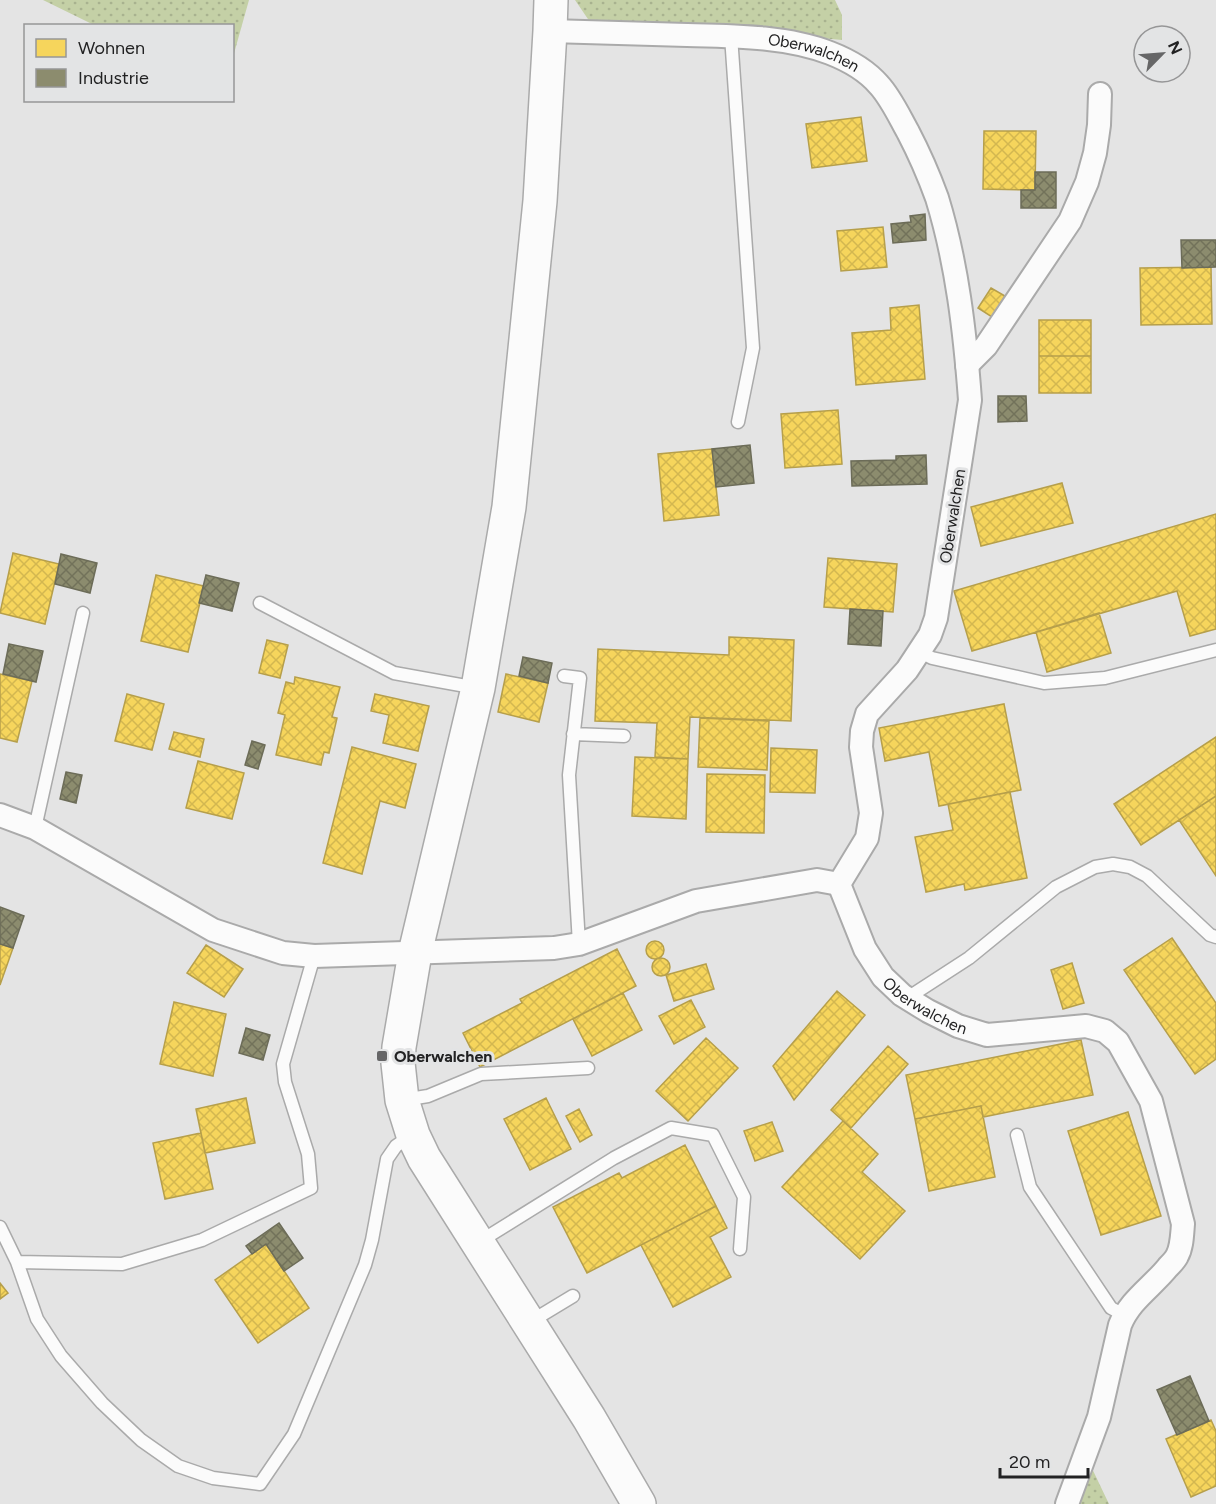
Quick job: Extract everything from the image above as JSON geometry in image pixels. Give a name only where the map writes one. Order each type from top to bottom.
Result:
[{"type":"main road","points":[[550,15],[540,201],[509,507],[478,688],[415,953],[398,1063],[406,1116],[424,1158],[589,1418],[639,1504]]},
{"type":"street","name":"Oberwalchen","points":[[550,15],[799,44],[829,52],[846,60],[864,71],[880,86],[896,110],[916,148],[936,197],[954,266],[970,400],[936,618],[930,635],[920,652],[907,670],[867,714],[862,731],[861,747],[871,813],[867,838],[839,884],[865,949],[883,977],[902,995],[958,1026],[987,1035],[1086,1026],[1105,1031],[1118,1042],[1151,1101],[1183,1224],[1182,1241],[1177,1257],[1133,1302],[1124,1315],[1099,1417],[1067,1504]]},
{"type":"street","points":[[967,365],[986,345],[1070,221],[1087,182],[1095,153],[1100,94]]},
{"type":"street","points":[[0,815],[35,828],[213,930],[283,953],[314,956],[554,948],[579,944],[696,901],[817,880],[839,884]]},
{"type":"lane","points":[[731,36],[753,348],[738,422]]},
{"type":"lane","points":[[260,603],[394,673],[478,688]]},
{"type":"lane","points":[[35,828],[83,613]]},
{"type":"lane","points":[[920,652],[932,658],[1044,683],[1105,678],[1216,650]]},
{"type":"lane","points":[[564,676],[580,678],[569,775],[579,944]]},
{"type":"lane","points":[[573,734],[624,736]]},
{"type":"lane","points":[[909,999],[912,994],[969,958],[1056,887],[1095,867],[1113,864],[1130,867],[1147,876],[1216,937]]},
{"type":"lane","points":[[17,1262],[122,1264],[202,1240],[311,1188],[308,1154],[285,1082],[283,1064],[314,956]]},
{"type":"lane","points":[[402,1100],[428,1096],[481,1074],[588,1068]]},
{"type":"lane","points":[[478,1243],[614,1158],[671,1128],[713,1135],[744,1197],[740,1249]]},
{"type":"lane","points":[[0,1227],[17,1262],[37,1318],[61,1356],[102,1403],[141,1440],[178,1466],[213,1478],[261,1484],[294,1434],[365,1265],[387,1159],[396,1146],[413,1135]]},
{"type":"lane","points":[[1017,1135],[1030,1187],[1111,1308],[1124,1315]]},
{"type":"lane","points":[[529,1323],[573,1296]]},
{"type":"green space","points":[[43,0],[249,0],[234,53],[234,24],[92,24]]},
{"type":"green space","points":[[575,0],[835,0],[842,15],[842,40],[719,29],[592,25]]},
{"type":"green space","points":[[1087,1458],[1109,1504],[1069,1504]]},
{"type":"building: Wohnen","points":[[861,117],[867,161],[812,168],[806,124]]},
{"type":"building: Wohnen","points":[[984,131],[1036,131],[1035,190],[983,189]]},
{"type":"building: Wohnen","points":[[883,227],[887,267],[841,271],[837,231]]},
{"type":"building: Wohnen","points":[[1211,267],[1212,324],[1141,325],[1140,268]]},
{"type":"building: Wohnen","points":[[991,288],[1005,296],[992,317],[978,308]]},
{"type":"building: Wohnen","points":[[919,305],[925,379],[856,385],[852,333],[891,330],[890,308]]},
{"type":"building: Wohnen","points":[[1039,320],[1091,320],[1091,356],[1039,356]]},
{"type":"building: Wohnen","points":[[1039,356],[1091,356],[1091,393],[1039,393]]},
{"type":"building: Wohnen","points":[[838,410],[842,464],[785,468],[781,414]]},
{"type":"building: Wohnen","points":[[712,449],[719,515],[664,521],[658,454]]},
{"type":"building: Wohnen","points":[[1062,483],[1073,523],[981,546],[971,507]]},
{"type":"building: Wohnen","points":[[1216,514],[1216,629],[1190,636],[1177,591],[972,651],[954,591]]},
{"type":"building: Wohnen","points":[[13,553],[59,564],[45,624],[0,613]]},
{"type":"building: Wohnen","points":[[828,558],[897,564],[893,612],[824,607]]},
{"type":"building: Wohnen","points":[[156,575],[204,586],[188,652],[141,641]]},
{"type":"building: Wohnen","points":[[1099,613],[1111,653],[1047,672],[1036,632]]},
{"type":"building: Wohnen","points":[[729,637],[794,640],[791,721],[690,717],[688,759],[655,757],[657,723],[595,721],[598,649],[729,655]]},
{"type":"building: Wohnen","points":[[267,640],[288,645],[280,678],[259,673]]},
{"type":"building: Wohnen","points":[[0,674],[32,681],[17,742],[0,738]]},
{"type":"building: Wohnen","points":[[506,674],[548,683],[539,722],[498,712]]},
{"type":"building: Wohnen","points":[[295,677],[340,687],[332,717],[337,718],[329,753],[324,752],[321,765],[276,755],[285,715],[278,713],[286,682],[294,684]]},
{"type":"building: Wohnen","points":[[127,694],[164,704],[152,750],[115,741]]},
{"type":"building: Wohnen","points":[[375,694],[429,706],[418,751],[383,743],[389,715],[371,711]]},
{"type":"building: Wohnen","points":[[1004,704],[1021,790],[939,806],[929,752],[885,761],[879,728]]},
{"type":"building: Wohnen","points":[[700,718],[769,721],[767,770],[698,767]]},
{"type":"building: Wohnen","points":[[174,732],[204,739],[200,757],[169,749]]},
{"type":"building: Wohnen","points":[[1216,737],[1216,796],[1141,845],[1114,804]]},
{"type":"building: Wohnen","points":[[352,747],[416,764],[405,808],[380,801],[362,874],[323,863]]},
{"type":"building: Wohnen","points":[[771,748],[817,750],[815,793],[770,792]]},
{"type":"building: Wohnen","points":[[635,757],[688,759],[686,819],[632,816]]},
{"type":"building: Wohnen","points":[[198,761],[244,773],[232,819],[186,808]]},
{"type":"building: Wohnen","points":[[707,774],[765,775],[764,833],[706,832]]},
{"type":"building: Wohnen","points":[[1010,792],[1027,878],[965,890],[964,884],[926,892],[915,837],[953,830],[948,804]]},
{"type":"building: Wohnen","points":[[1216,796],[1216,876],[1179,820]]},
{"type":"building: Wohnen","points":[[1172,938],[1216,1003],[1216,1059],[1195,1074],[1124,970]]},
{"type":"building: Wohnen","points":[[655,941],[661,944],[664,950],[661,956],[655,959],[649,956],[646,950],[649,944]]},
{"type":"building: Wohnen","points":[[0,944],[13,948],[0,985]]},
{"type":"building: Wohnen","points":[[206,945],[243,969],[224,997],[187,973]]},
{"type":"building: Wohnen","points":[[617,949],[636,986],[480,1067],[463,1033],[522,1003],[520,999]]},
{"type":"building: Wohnen","points":[[661,958],[667,961],[670,967],[667,973],[661,976],[655,973],[652,967],[655,961]]},
{"type":"building: Wohnen","points":[[1072,963],[1084,1003],[1063,1009],[1051,970]]},
{"type":"building: Wohnen","points":[[706,964],[714,989],[674,1001],[666,975]]},
{"type":"building: Wohnen","points":[[837,991],[865,1015],[794,1100],[773,1066]]},
{"type":"building: Wohnen","points":[[623,993],[642,1030],[592,1056],[573,1019]]},
{"type":"building: Wohnen","points":[[691,1000],[705,1027],[674,1044],[659,1016]]},
{"type":"building: Wohnen","points":[[174,1002],[226,1014],[213,1076],[160,1064]]},
{"type":"building: Wohnen","points":[[706,1038],[738,1068],[688,1121],[656,1091]]},
{"type":"building: Wohnen","points":[[1081,1040],[1093,1095],[983,1117],[981,1106],[915,1119],[906,1075]]},
{"type":"building: Wohnen","points":[[888,1046],[908,1064],[851,1128],[831,1110]]},
{"type":"building: Wohnen","points":[[246,1098],[255,1143],[205,1153],[196,1109]]},
{"type":"building: Wohnen","points":[[546,1098],[571,1149],[530,1170],[504,1119]]},
{"type":"building: Wohnen","points":[[981,1106],[995,1177],[929,1191],[915,1119]]},
{"type":"building: Wohnen","points":[[579,1109],[592,1135],[580,1142],[566,1116]]},
{"type":"building: Wohnen","points":[[1128,1112],[1161,1216],[1101,1235],[1068,1131]]},
{"type":"building: Wohnen","points":[[843,1121],[878,1154],[862,1172],[905,1211],[860,1259],[782,1187]]},
{"type":"building: Wohnen","points":[[772,1122],[783,1151],[755,1161],[744,1131]]},
{"type":"building: Wohnen","points":[[201,1133],[213,1189],[165,1199],[153,1143]]},
{"type":"building: Wohnen","points":[[685,1145],[716,1206],[587,1273],[553,1207],[619,1173],[622,1178]]},
{"type":"building: Wohnen","points":[[716,1206],[727,1228],[710,1237],[731,1277],[673,1307],[641,1245]]},
{"type":"building: Wohnen","points":[[266,1244],[309,1308],[258,1343],[215,1280]]},
{"type":"building: Wohnen","points":[[0,1283],[8,1293],[0,1299]]},
{"type":"building: Wohnen","points":[[1211,1420],[1216,1431],[1216,1486],[1191,1497],[1166,1439]]},
{"type":"building: Industrie","points":[[1035,172],[1056,172],[1056,208],[1021,208],[1021,190],[1035,190]]},
{"type":"building: Industrie","points":[[925,214],[926,240],[893,243],[891,224],[911,222],[910,216]]},
{"type":"building: Industrie","points":[[1181,240],[1216,240],[1216,267],[1182,268]]},
{"type":"building: Industrie","points":[[998,396],[1026,396],[1027,421],[998,422]]},
{"type":"building: Industrie","points":[[750,445],[754,483],[716,487],[712,449]]},
{"type":"building: Industrie","points":[[926,455],[927,484],[852,486],[851,461],[896,460],[896,456]]},
{"type":"building: Industrie","points":[[61,554],[97,563],[90,593],[55,584]]},
{"type":"building: Industrie","points":[[206,575],[239,583],[232,611],[199,603]]},
{"type":"building: Industrie","points":[[850,609],[883,611],[881,646],[848,644]]},
{"type":"building: Industrie","points":[[9,644],[43,651],[36,682],[3,674]]},
{"type":"building: Industrie","points":[[523,657],[552,663],[548,683],[519,676]]},
{"type":"building: Industrie","points":[[252,741],[265,745],[258,769],[245,765]]},
{"type":"building: Industrie","points":[[66,772],[82,775],[76,803],[60,799]]},
{"type":"building: Industrie","points":[[0,907],[24,916],[13,948],[0,944]]},
{"type":"building: Industrie","points":[[246,1028],[270,1035],[263,1060],[239,1053]]},
{"type":"building: Industrie","points":[[279,1223],[303,1258],[284,1271],[266,1244],[252,1254],[246,1246]]},
{"type":"building: Industrie","points":[[1190,1376],[1209,1421],[1177,1435],[1157,1390]]},
{"type":"place","name":"Oberwalchen","points":[[382,1056]]}]
